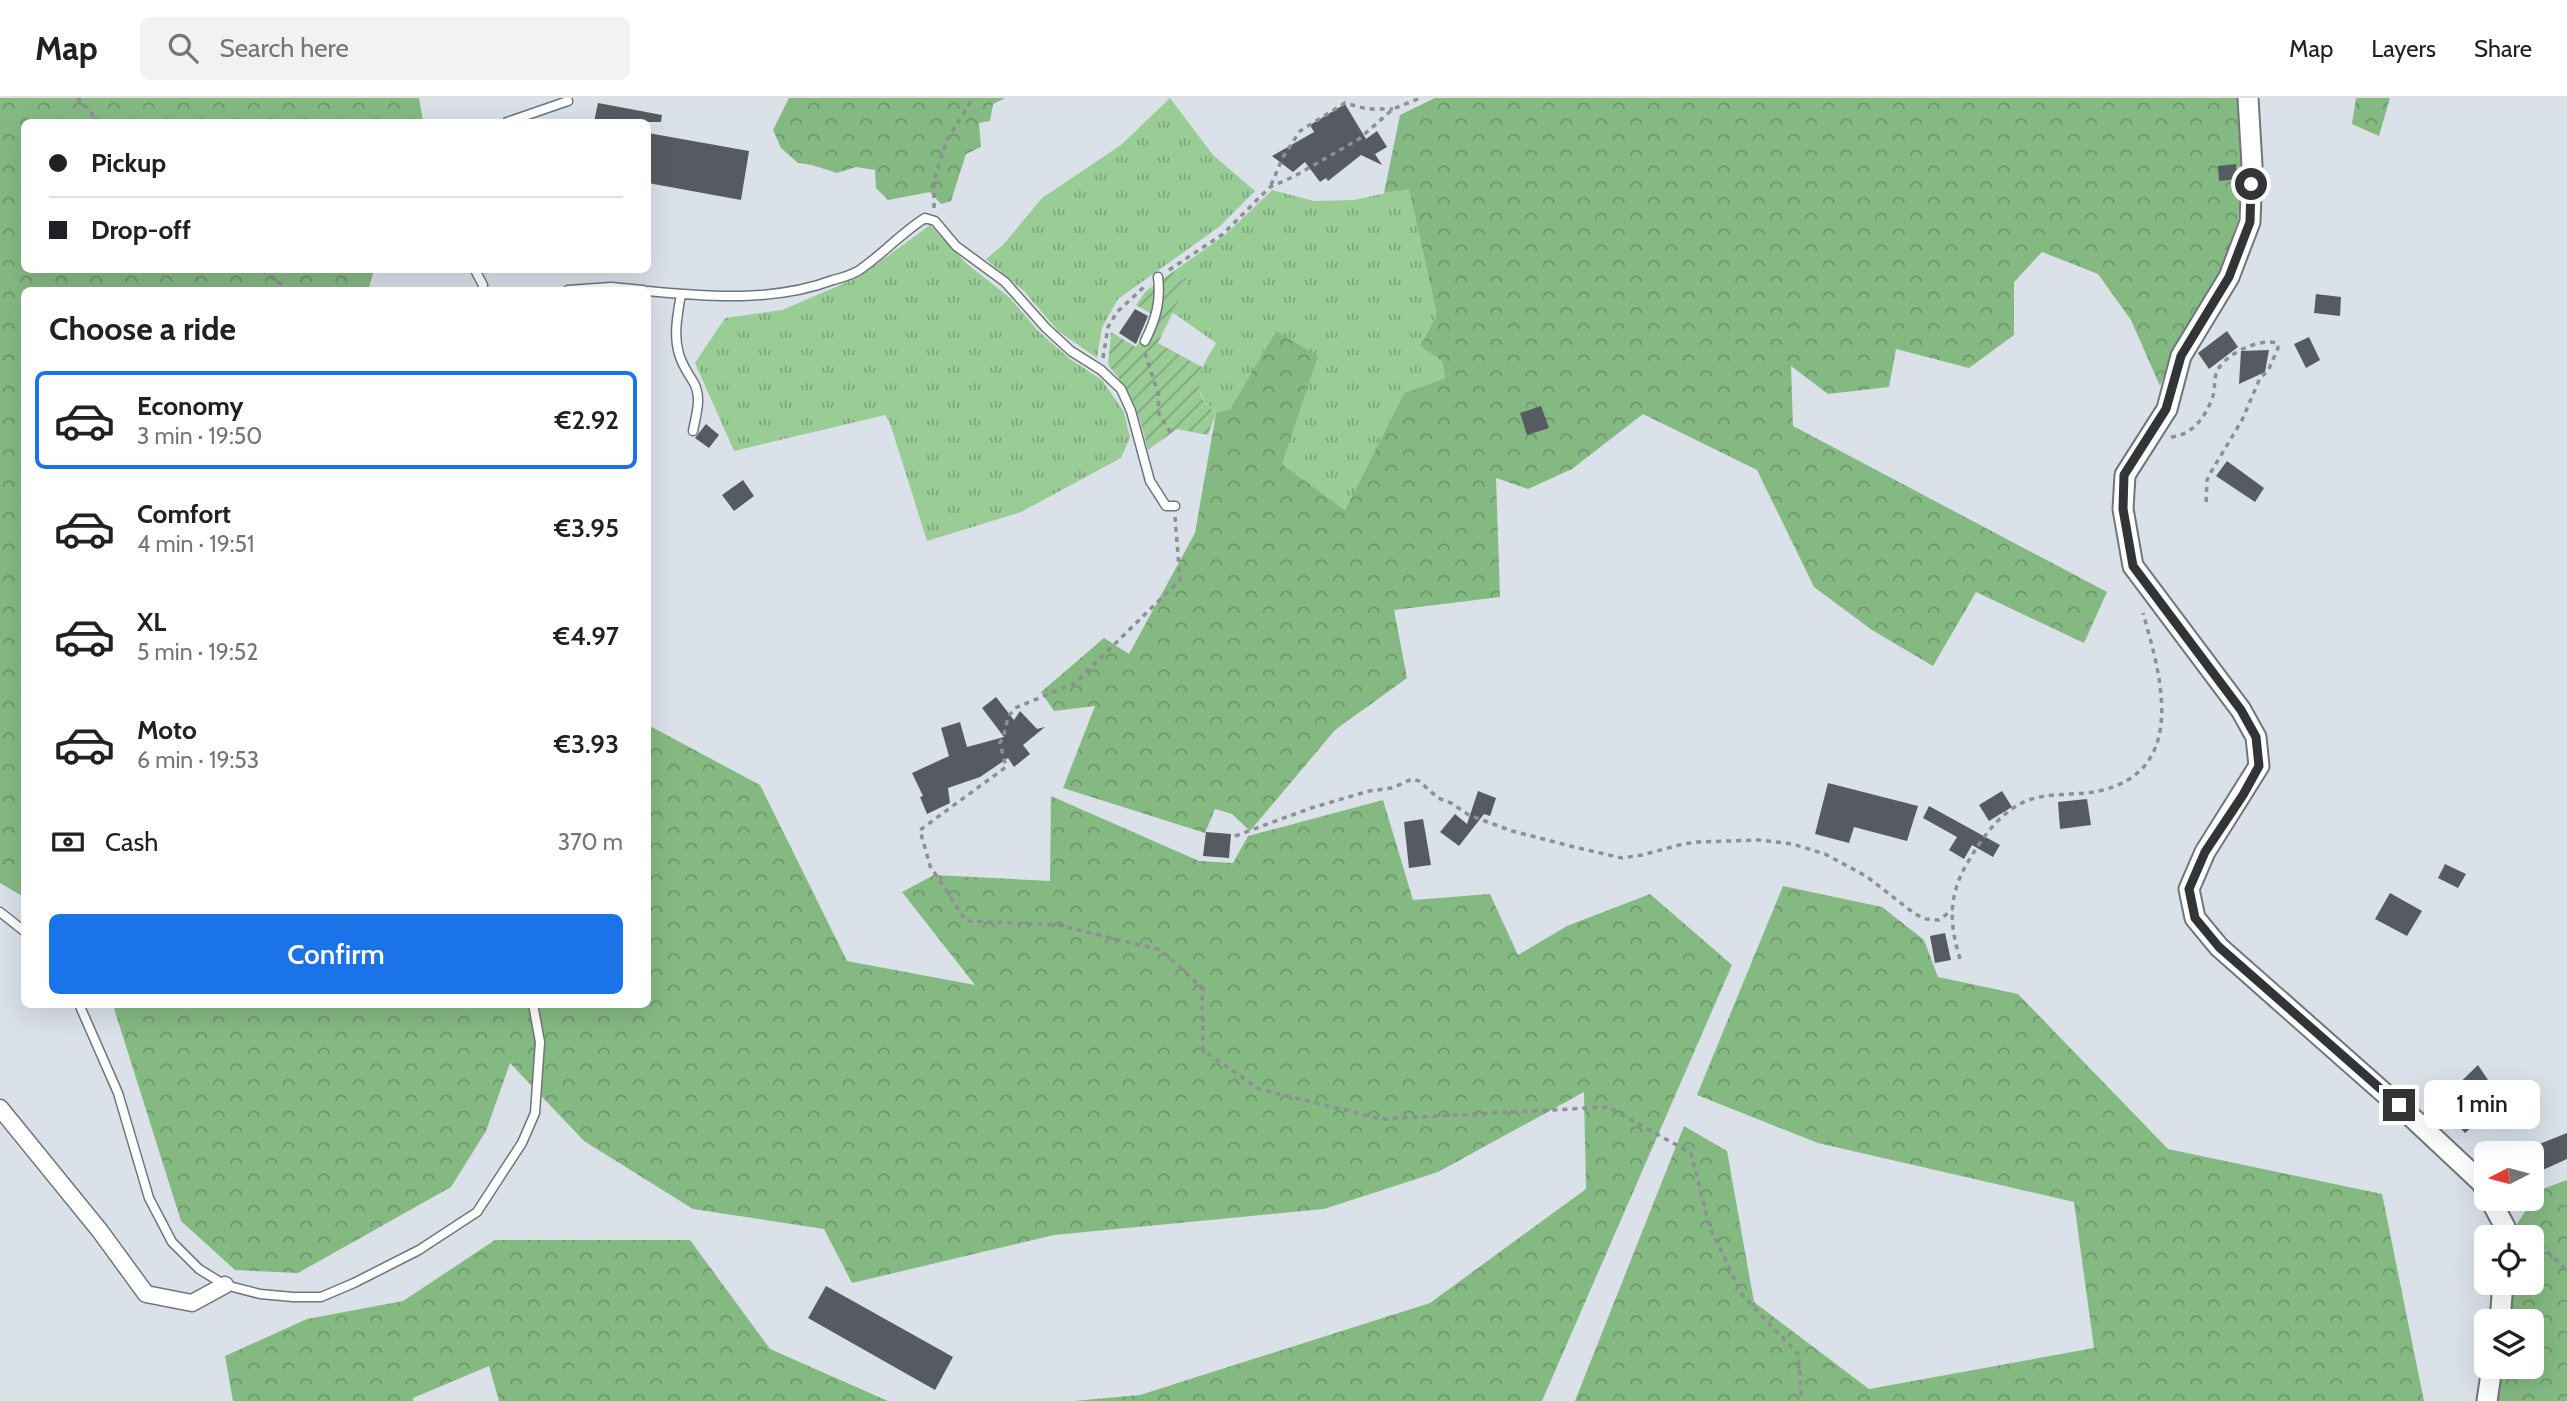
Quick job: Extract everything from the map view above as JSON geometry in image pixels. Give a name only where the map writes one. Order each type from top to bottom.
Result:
[{"type":"street","points":[[2248,98],[2252,165],[2250,222],[2229,277],[2181,356],[2166,409],[2124,475],[2123,509],[2133,566],[2241,710],[2256,737],[2259,766],[2205,852],[2189,889],[2195,918],[2219,947],[2474,1175]]},
{"type":"street","points":[[0,1108],[100,1231],[146,1294],[192,1303],[225,1285]]},
{"type":"street","points":[[2486,1400],[2490,1379]]},
{"type":"lane","points":[[516,119],[568,101]]},
{"type":"lane","points":[[651,291],[736,296],[817,286],[857,272],[925,218],[934,221],[956,246],[1005,282],[1046,328],[1071,351],[1101,370],[1121,389],[1131,411],[1150,481],[1166,506],[1175,506]]},
{"type":"lane","points":[[1145,341],[1158,309],[1158,277]]},
{"type":"lane","points":[[681,293],[676,334],[683,366],[698,394],[693,431]]},
{"type":"lane","points":[[0,912],[21,929]]},
{"type":"lane","points":[[81,1008],[118,1093],[149,1198],[172,1242],[199,1269],[225,1285],[260,1294],[321,1297],[419,1250],[477,1212],[523,1143],[535,1113],[540,1042],[534,1008]]},
{"type":"path","points":[[77,98],[95,119]]},
{"type":"path","points":[[934,221],[934,180],[947,140],[973,98]]},
{"type":"path","points":[[1101,370],[1108,327],[1117,312],[1142,287],[1223,234],[1270,187],[1295,176],[1359,139],[1393,109],[1420,98]]},
{"type":"path","points":[[1270,187],[1283,157],[1300,131],[1345,103],[1367,110],[1393,109]]},
{"type":"path","points":[[266,273],[285,287]]},
{"type":"path","points":[[1145,341],[1144,351],[1158,393],[1159,414],[1172,435]]},
{"type":"path","points":[[2148,436],[2175,437],[2193,428],[2201,421],[2213,397],[2216,374],[2220,367],[2252,344],[2277,343],[2278,348],[2268,371],[2260,378],[2242,420],[2207,480],[2206,505]]},
{"type":"path","points":[[1175,506],[1180,580],[1075,683],[1015,708],[1008,717],[1000,743],[1006,767],[920,830],[930,866],[966,921],[1058,925],[1161,950],[1202,988],[1203,1050],[1259,1089],[1381,1119],[1608,1107],[1691,1153],[1709,1225],[1742,1295],[1798,1354],[1802,1401]]},
{"type":"path","points":[[1961,959],[1951,926],[1952,910],[1960,878],[1986,831],[2017,806],[2045,796],[2085,793],[2111,787],[2134,776],[2150,761],[2160,734],[2162,712],[2155,660],[2141,607]]},
{"type":"path","points":[[1235,836],[1311,808],[1362,793],[1392,788],[1412,779],[1419,780],[1438,798],[1469,815],[1511,831],[1622,858],[1699,842],[1759,840],[1793,844],[1825,854],[1867,876],[1915,914],[1926,919],[1939,920],[1952,910]]},
{"type":"path","points":[[2544,1248],[2567,1270]]},
{"type":"green space","points":[[0,98],[419,98],[423,119],[21,119],[21,273],[373,273],[369,287],[21,287],[21,895],[0,883]]},
{"type":"green space","points":[[789,98],[1005,98],[993,104],[990,121],[979,123],[981,147],[966,154],[951,201],[941,204],[930,192],[888,200],[876,188],[875,170],[856,167],[837,173],[798,163],[781,148],[773,130]]},
{"type":"green space","points":[[1170,98],[1213,155],[1255,191],[1219,227],[1118,299],[1102,328],[1097,358],[1058,331],[1024,291],[986,259],[1003,245],[1042,198],[1121,145]]},
{"type":"green space","points":[[1435,98],[2238,98],[2243,160],[2238,220],[2225,262],[2175,349],[2160,386],[2131,320],[2098,274],[2042,252],[2014,282],[2014,335],[1969,368],[1896,349],[1889,387],[1828,394],[1791,366],[1793,426],[2107,592],[2084,643],[1976,592],[1933,666],[1872,630],[1814,587],[1757,470],[1643,414],[1572,469],[1528,489],[1496,478],[1500,597],[1394,610],[1407,678],[1335,730],[1250,831],[1232,814],[1215,809],[1205,833],[1063,788],[1095,706],[1054,711],[1041,692],[1104,638],[1129,654],[1195,533],[1216,413],[1230,409],[1276,331],[1318,356],[1282,464],[1345,510],[1404,393],[1445,378],[1442,361],[1420,346],[1437,315],[1409,189],[1384,193],[1400,115]]},
{"type":"green space","points":[[2356,98],[2390,98],[2379,136],[2352,124]]},
{"type":"green space","points":[[1409,188],[1437,315],[1420,346],[1442,361],[1445,378],[1404,393],[1345,510],[1282,464],[1276,331],[1230,409],[1216,413],[1207,404],[1201,395],[1199,379],[1216,343],[1172,312],[1187,283],[1174,271],[1225,235],[1272,190],[1314,201],[1354,200]]},
{"type":"green space","points":[[930,225],[966,263],[1010,298],[1039,332],[1070,359],[1102,380],[1124,412],[1130,438],[1121,458],[1021,512],[927,541],[890,423],[885,415],[734,451],[695,363],[725,318],[782,310],[859,277]]},
{"type":"green space","points":[[1174,271],[1187,283],[1158,343],[1202,367],[1200,393],[1216,413],[1208,435],[1177,429],[1148,450],[1134,405],[1108,365],[1111,332],[1136,347],[1155,316],[1136,305],[1146,291]]},
{"type":"green space","points":[[651,727],[760,785],[847,961],[975,985],[902,892],[934,875],[1050,881],[1051,796],[1199,861],[1233,863],[1248,836],[1383,800],[1413,900],[1490,894],[1518,955],[1567,926],[1650,894],[1732,965],[1542,1401],[1074,1401],[1140,1395],[1430,1303],[1586,1189],[1584,1092],[1438,1172],[1324,1209],[1054,1235],[852,1283],[824,1229],[693,1209],[584,1141],[510,1063],[486,1131],[451,1187],[298,1273],[235,1270],[181,1221],[114,1008],[651,1008]]},
{"type":"green space","points":[[1783,886],[1882,907],[1924,940],[1938,977],[2018,994],[2168,1149],[2382,1194],[2424,1401],[1575,1401],[1684,1126],[1727,1151],[1754,1302],[1869,1389],[2094,1348],[2074,1202],[1818,1143],[1697,1095]]},
{"type":"green space","points":[[2567,1180],[2567,1401],[2498,1401],[2500,1379],[2544,1379],[2544,1309],[2508,1309],[2510,1295],[2544,1295],[2544,1225],[2516,1225],[2526,1211],[2544,1211],[2544,1189]]},
{"type":"green space","points":[[495,1240],[690,1240],[770,1349],[888,1401],[499,1401],[489,1366],[413,1398],[413,1401],[233,1401],[225,1356],[307,1319],[403,1301]]},
{"type":"building","points":[[598,103],[662,115],[661,122],[651,122],[651,119],[595,119]]},
{"type":"building","points":[[1345,104],[1366,139],[1377,131],[1387,147],[1375,154],[1382,165],[1361,155],[1328,181],[1326,178],[1320,182],[1305,162],[1293,172],[1272,156],[1314,132],[1310,125]]},
{"type":"building","points":[[651,134],[749,151],[741,200],[651,184]]},
{"type":"building","points":[[2236,164],[2237,179],[2219,181],[2218,166]]},
{"type":"building","points":[[2316,294],[2341,297],[2340,316],[2314,313]]},
{"type":"building","points":[[1135,309],[1148,316],[1136,344],[1119,333]]},
{"type":"building","points":[[2227,331],[2238,347],[2209,369],[2198,353]]},
{"type":"building","points":[[2309,337],[2320,360],[2306,368],[2294,344]]},
{"type":"building","points":[[2269,350],[2265,372],[2239,384],[2241,351]]},
{"type":"building","points":[[1541,406],[1549,428],[1527,435],[1520,413]]},
{"type":"building","points":[[706,424],[719,435],[709,448],[695,438]]},
{"type":"building","points":[[2227,461],[2264,488],[2255,502],[2216,476]]},
{"type":"building","points":[[743,480],[754,496],[734,511],[722,495]]},
{"type":"building","points":[[996,697],[1014,720],[1020,711],[1037,729],[1045,727],[1023,745],[1030,754],[1014,767],[1008,758],[980,777],[948,788],[950,803],[927,814],[920,797],[923,796],[912,773],[949,756],[941,728],[960,722],[967,747],[1004,737],[982,708]]},
{"type":"building","points":[[1828,783],[1918,806],[1907,841],[1854,827],[1849,843],[1815,834]]},
{"type":"building","points":[[1478,791],[1496,798],[1490,816],[1484,814],[1459,846],[1440,832],[1455,814],[1467,824]]},
{"type":"building","points":[[2002,791],[2012,807],[1989,821],[1979,805]]},
{"type":"building","points":[[2087,799],[2091,825],[2060,829],[2058,802]]},
{"type":"building","points":[[1929,806],[2000,845],[1993,857],[1972,845],[1964,859],[1949,850],[1957,837],[1923,818]]},
{"type":"building","points":[[1423,819],[1431,865],[1409,868],[1404,822]]},
{"type":"building","points":[[1206,832],[1231,834],[1229,858],[1203,856]]},
{"type":"building","points":[[2445,864],[2466,874],[2458,888],[2438,878]]},
{"type":"building","points":[[2390,893],[2422,911],[2407,936],[2375,919]]},
{"type":"building","points":[[1945,933],[1951,960],[1935,963],[1930,936]]},
{"type":"building","points":[[2478,1065],[2502,1101],[2465,1133],[2438,1104]]},
{"type":"building","points":[[2567,1133],[2567,1159],[2544,1170],[2544,1142]]},
{"type":"building","points":[[826,1286],[953,1357],[935,1390],[808,1318]]},
{"type":"route","points":[[2251,184],[2250,222],[2229,277],[2181,356],[2166,409],[2124,475],[2123,509],[2133,566],[2196,647],[2241,710],[2256,737],[2259,766],[2205,852],[2189,889],[2195,918],[2219,947],[2399,1105]]}]
